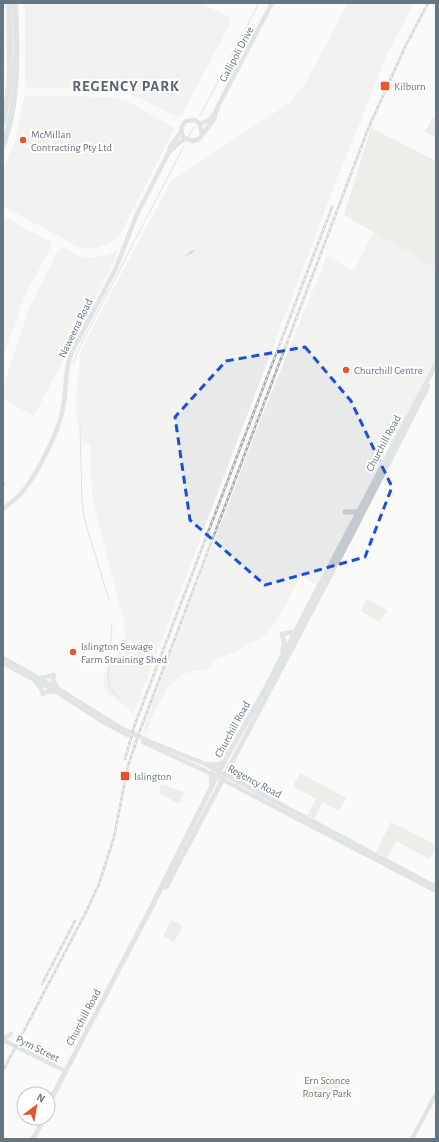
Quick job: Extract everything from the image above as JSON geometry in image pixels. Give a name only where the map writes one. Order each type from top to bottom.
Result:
[{"type":"highway","points":[[3,123],[10,74],[9,3]]},
{"type":"highway","points":[[3,145],[11,117],[15,84],[15,3]]},
{"type":"main road","name":"Gallipoli Drive","points":[[200,124],[208,121],[215,113],[272,3]]},
{"type":"main road","name":"Gallipoli Drive","points":[[202,133],[212,122],[215,117],[215,113]]},
{"type":"main road","points":[[189,120],[195,120],[200,124],[202,133],[196,141],[190,141],[185,139],[181,132],[182,125],[189,120]]},
{"type":"main road","name":"Naweena Road","points":[[3,509],[27,486],[56,433],[64,406],[65,375],[68,361],[116,268],[137,214],[169,152],[170,147],[181,132]]},
{"type":"main road","name":"Naweena Road","points":[[169,152],[185,139]]},
{"type":"main road","name":"Churchill Road","points":[[56,1094],[212,787],[221,776],[224,762],[249,720],[436,364]]},
{"type":"main road","name":"Churchill Road","points":[[56,1091],[221,776],[351,536],[436,371]]},
{"type":"main road","points":[[345,512],[356,512],[359,510]]},
{"type":"main road","points":[[283,655],[284,642],[282,634],[295,632]]},
{"type":"main road","name":"Regency Road","points":[[3,659],[57,690],[121,730],[211,774],[221,776],[436,886]]},
{"type":"main road","name":"Regency Road","points":[[3,663],[36,678]]},
{"type":"main road","points":[[54,675],[53,680],[57,690],[48,691],[43,694],[36,678],[54,675]]},
{"type":"main road","name":"Regency Road","points":[[150,744],[205,764],[221,776],[436,891]]},
{"type":"main road","points":[[205,764],[217,765],[224,762]]},
{"type":"main road","points":[[211,774],[212,787]]},
{"type":"main road","points":[[3,1039],[11,1034]]},
{"type":"main road","name":"Pym Street","points":[[3,1039],[66,1073]]},
{"type":"main road","points":[[412,1139],[436,1094]]},
{"type":"main road","points":[[30,1139],[37,1126]]},
{"type":"main road","points":[[33,1139],[40,1126]]},
{"type":"highlighted area","points":[[305,347],[351,401],[392,487],[365,557],[265,585],[190,520],[175,417],[226,361]]},
{"type":"shaded area","points":[[25,3],[201,3],[230,18],[231,22],[181,116],[177,117],[118,89],[98,87],[27,88],[25,86]]},
{"type":"shaded area","points":[[348,3],[414,3],[386,57],[336,181],[134,713],[109,694],[104,687],[103,680],[106,670],[125,641],[124,622],[92,496],[90,444],[83,445],[75,411],[81,350],[171,181],[288,104],[305,84]]},
{"type":"shaded area","points":[[24,97],[111,97],[129,102],[175,128],[123,229],[118,237],[110,243],[96,248],[88,249],[79,247],[3,206],[3,170],[15,141]]},
{"type":"shaded area","points":[[3,216],[50,242],[52,245],[25,295],[3,359]]},
{"type":"shaded area","points":[[373,232],[436,268],[436,358],[317,585],[301,576],[278,619],[269,631],[262,637],[233,653],[215,660],[206,670],[183,674],[167,688],[151,719],[146,735],[143,734],[149,712],[262,416],[327,256],[354,271]]},
{"type":"shaded area","points":[[65,248],[77,255],[87,258],[99,257],[116,251],[118,252],[34,416],[3,399],[3,387],[28,311],[58,251]]},
{"type":"green space","points":[[433,117],[436,118],[436,137],[425,132]]},
{"type":"green space","points":[[371,128],[436,161],[436,268],[344,215]]},
{"type":"green space","points":[[367,599],[387,610],[380,622],[361,611]]},
{"type":"green space","points":[[300,773],[346,798],[339,811],[323,802],[314,819],[307,815],[316,799],[293,786]]},
{"type":"green space","points":[[161,784],[184,792],[179,804],[159,793]]},
{"type":"green space","points":[[391,822],[436,845],[430,859],[396,841],[387,858],[376,852]]},
{"type":"green space","points":[[172,920],[183,926],[174,942],[163,936]]},
{"type":"green space","name":"Ern Sconce Rotary Park","points":[[322,1072],[342,1082],[331,1102],[311,1092]]},
{"type":"waterway","points":[[200,116],[259,3]]},
{"type":"waterway","points":[[189,136],[195,126]]},
{"type":"waterway","points":[[73,364],[80,346],[184,146]]},
{"type":"waterway","points":[[80,428],[82,501],[84,518],[109,600]]},
{"type":"waterway","points":[[3,488],[6,482]]},
{"type":"waterway","points":[[112,623],[108,681],[110,688],[120,699]]},
{"type":"railway","points":[[3,1071],[86,912],[99,884],[114,837],[128,766],[139,733],[368,129],[405,47],[428,3]]},
{"type":"railway","points":[[125,759],[135,724],[332,207]]},
{"type":"railway","points":[[187,255],[193,251]]},
{"type":"railway","points":[[42,984],[75,921]]},
{"type":"place","name":"Kilburn","points":[[385,86]]},
{"type":"place","name":"McMillan Contracting Pty Ltd","points":[[23,140]]},
{"type":"place","name":"Churchill Centre","points":[[346,370]]},
{"type":"place","name":"Islington Sewage Farm Straining Shed","points":[[73,652]]},
{"type":"place","name":"Islington","points":[[125,776]]},
{"type":"district","name":"REGENCY PARK","points":[[126,86]]}]
